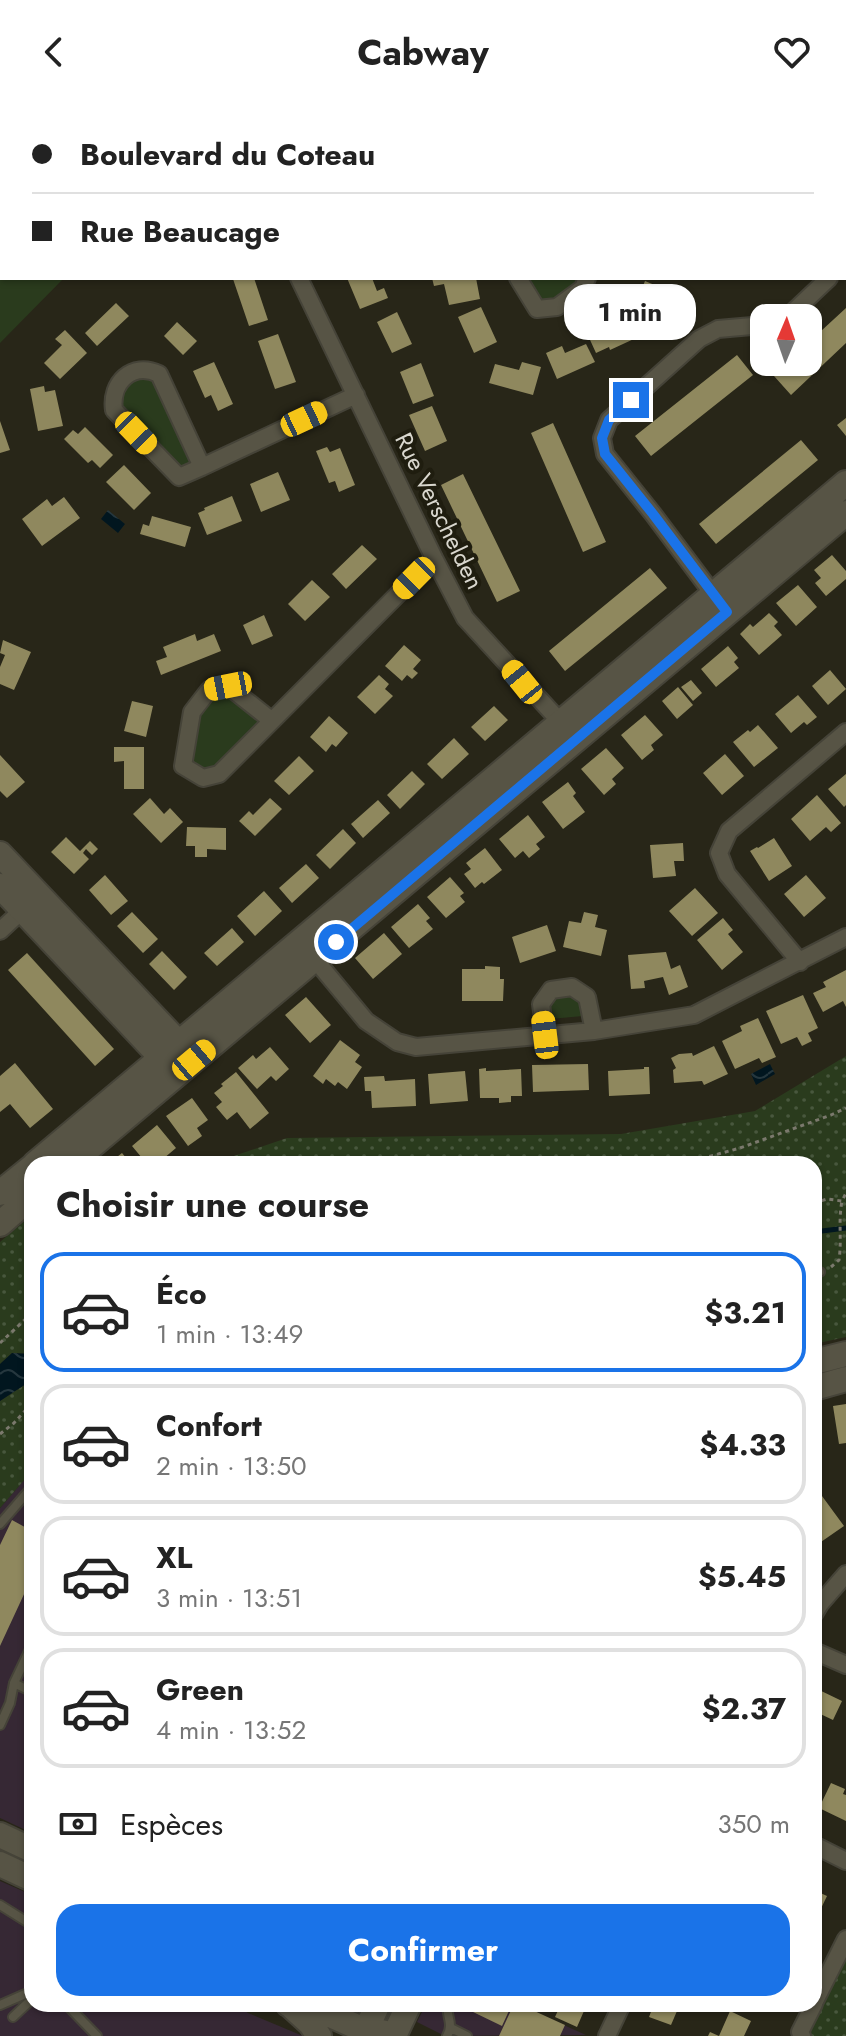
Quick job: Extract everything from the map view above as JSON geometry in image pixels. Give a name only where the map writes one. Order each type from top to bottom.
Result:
[{"type":"street","name":"Rue Verschelden","points":[[300,280],[465,618],[569,731]]},
{"type":"street","points":[[519,280],[537,309],[557,307],[583,288],[586,280]]},
{"type":"street","points":[[801,304],[827,280]]},
{"type":"street","points":[[720,604],[605,454],[602,438],[609,420],[699,339],[718,329],[750,326]]},
{"type":"street","points":[[202,467],[159,374],[148,369],[134,370],[122,379],[112,399],[114,410],[179,477],[202,467],[356,395]]},
{"type":"street","points":[[46,1156],[178,1059],[720,604],[846,483]]},
{"type":"street","points":[[720,604],[846,513]]},
{"type":"street","points":[[271,720],[228,686],[209,690],[192,712],[183,766],[203,778],[219,774],[434,558]]},
{"type":"street","points":[[800,962],[727,874],[719,853],[729,831],[846,732]]},
{"type":"street","points":[[0,854],[31,903],[178,1059]]},
{"type":"street","points":[[0,886],[31,903]]},
{"type":"street","points":[[0,931],[31,903]]},
{"type":"street","points":[[307,951],[366,1021],[397,1042],[416,1047],[594,1031],[694,1015],[846,937]]},
{"type":"street","points":[[545,1035],[541,1004],[551,990],[572,987],[587,997],[594,1031]]},
{"type":"street","points":[[78,1156],[178,1059]]},
{"type":"street","points":[[0,1193],[24,1173]]},
{"type":"street","points":[[0,1224],[24,1203]]},
{"type":"street","points":[[822,1360],[846,1354]]},
{"type":"street","points":[[822,1386],[846,1379]]},
{"type":"street","points":[[822,1602],[846,1574]]},
{"type":"street","points":[[822,1654],[846,1665]]},
{"type":"street","points":[[0,1835],[24,1846]]},
{"type":"street","points":[[822,1849],[846,1861]]},
{"type":"street","points":[[0,1864],[24,1875]]},
{"type":"street","points":[[822,1988],[846,1939]]},
{"type":"street","points":[[297,2012],[319,2036]]},
{"type":"street","points":[[324,2012],[355,2026],[370,2022],[395,2036],[406,2012]]},
{"type":"street","points":[[607,2036],[618,2012]]},
{"type":"street","points":[[802,2036],[800,2032],[810,2012]]},
{"type":"lane","points":[[0,1524],[24,1496]]},
{"type":"lane","points":[[0,1725],[24,1662]]},
{"type":"lane","points":[[14,1683],[24,1688]]},
{"type":"lane","points":[[0,1905],[24,1920]]},
{"type":"lane","points":[[0,2005],[24,1994]]},
{"type":"lane","points":[[13,2017],[24,2007]]},
{"type":"lane","points":[[74,2012],[97,2036]]},
{"type":"lane","points":[[447,2012],[449,2032],[467,2036]]},
{"type":"path","points":[[711,1156],[846,1108]]},
{"type":"path","points":[[822,1271],[839,1260],[839,1217],[846,1193]]},
{"type":"path","points":[[822,1201],[842,1201]]},
{"type":"path","points":[[841,1248],[846,1250]]},
{"type":"path","points":[[0,1343],[24,1320]]},
{"type":"path","points":[[0,1434],[24,1412]]},
{"type":"shaded area","points":[[24,1480],[24,1829],[0,1818],[0,1508]]},
{"type":"shaded area","points":[[0,1881],[24,1892],[24,2012],[246,2012],[303,2036],[0,2036]]},
{"type":"shaded area","points":[[422,2012],[537,2012],[586,2035],[445,2036],[417,2022]]},
{"type":"green space","points":[[0,280],[62,280],[0,343]]},
{"type":"green space","points":[[528,280],[580,280],[558,300],[543,301]]},
{"type":"green space","points":[[138,377],[158,380],[193,459],[186,466],[178,467],[118,408],[126,383]]},
{"type":"green space","points":[[228,695],[264,721],[215,771],[203,773],[188,765],[196,716],[212,696]]},
{"type":"green space","points":[[570,995],[581,1001],[583,1016],[550,1019],[549,1008],[557,997]]},
{"type":"green space","points":[[846,1056],[846,1337],[822,1342],[822,1156],[234,1156],[287,1138],[621,1134],[755,1111]]},
{"type":"green space","points":[[24,1222],[24,1354],[12,1353],[0,1364],[0,1242]]},
{"type":"green space","points":[[24,1385],[24,1480],[0,1508],[0,1401]]},
{"type":"green space","points":[[846,1956],[846,2036],[808,2034],[819,2012],[822,2012],[822,2005]]},
{"type":"water","points":[[108,510],[125,524],[118,533],[101,519]]},
{"type":"water","points":[[770,1064],[775,1074],[756,1085],[751,1074]]},
{"type":"water","points":[[12,1353],[24,1354],[24,1385],[0,1401],[0,1364]]},
{"type":"building","points":[[233,280],[255,280],[268,320],[249,326]]},
{"type":"building","points":[[348,280],[373,280],[377,291],[384,288],[388,298],[360,309]]},
{"type":"building","points":[[432,280],[476,280],[480,299],[449,305],[444,284],[434,286]]},
{"type":"building","points":[[645,281],[669,291],[657,320],[633,310]]},
{"type":"building","points":[[116,303],[129,316],[97,346],[85,333]]},
{"type":"building","points":[[481,307],[497,342],[474,353],[458,317]]},
{"type":"building","points":[[846,308],[846,343],[822,366],[822,330]]},
{"type":"building","points":[[397,312],[412,344],[392,353],[377,322]]},
{"type":"building","points":[[625,313],[636,338],[596,353],[586,331]]},
{"type":"building","points":[[177,322],[197,341],[183,355],[164,336]]},
{"type":"building","points":[[65,330],[87,353],[60,379],[44,363],[62,345],[55,339]]},
{"type":"building","points":[[278,334],[296,382],[275,389],[258,341]]},
{"type":"building","points":[[586,344],[595,362],[557,379],[546,353],[562,346],[565,353]]},
{"type":"building","points":[[737,355],[750,371],[752,376],[651,456],[635,436]]},
{"type":"building","points":[[214,362],[233,404],[218,411],[211,395],[205,398],[193,371]]},
{"type":"building","points":[[522,362],[541,367],[533,395],[489,383],[495,364],[519,370]]},
{"type":"building","points":[[421,363],[434,396],[413,404],[400,372]]},
{"type":"building","points":[[774,376],[811,376],[791,395]]},
{"type":"building","points":[[44,386],[45,392],[55,390],[63,426],[38,431],[30,389]]},
{"type":"building","points":[[432,406],[447,441],[425,451],[409,415]]},
{"type":"building","points":[[846,418],[846,436],[837,425]]},
{"type":"building","points":[[0,421],[10,450],[0,453]]},
{"type":"building","points":[[553,423],[606,542],[583,552],[531,433]]},
{"type":"building","points":[[85,427],[113,455],[100,468],[92,460],[88,463],[64,439],[73,430],[78,434]]},
{"type":"building","points":[[801,440],[818,460],[716,544],[699,524]]},
{"type":"building","points":[[327,447],[330,452],[340,448],[355,485],[339,492],[335,481],[329,483],[316,451]]},
{"type":"building","points":[[124,465],[151,493],[134,510],[106,482]]},
{"type":"building","points":[[278,472],[290,500],[261,512],[250,484]]},
{"type":"building","points":[[463,474],[520,591],[497,602],[441,485]]},
{"type":"building","points":[[232,496],[242,521],[207,535],[198,513]]},
{"type":"building","points":[[64,497],[80,518],[42,546],[22,519],[47,499],[52,506]]},
{"type":"building","points":[[152,516],[191,527],[185,547],[140,534],[143,524],[149,526]]},
{"type":"building","points":[[362,545],[377,559],[346,589],[332,574]]},
{"type":"building","points":[[832,555],[846,571],[846,579],[826,596],[815,583],[821,578],[814,570]]},
{"type":"building","points":[[650,568],[667,588],[565,671],[549,651]]},
{"type":"building","points":[[312,580],[330,597],[305,621],[288,604]]},
{"type":"building","points":[[798,585],[817,607],[796,626],[776,603]]},
{"type":"building","points":[[769,613],[778,622],[774,626],[782,635],[759,655],[740,634]]},
{"type":"building","points":[[264,615],[273,636],[252,645],[243,625]]},
{"type":"building","points":[[195,634],[197,641],[214,634],[221,651],[161,675],[156,661],[167,657],[163,647]]},
{"type":"building","points":[[3,640],[31,652],[14,690],[0,684],[0,667],[5,655],[0,653]]},
{"type":"building","points":[[404,645],[421,660],[413,669],[418,673],[412,679],[407,675],[402,681],[385,666]]},
{"type":"building","points":[[728,646],[738,658],[734,662],[739,668],[716,687],[701,669]]},
{"type":"building","points":[[830,670],[846,689],[828,705],[812,686]]},
{"type":"building","points":[[379,675],[389,684],[385,689],[393,696],[375,714],[357,697]]},
{"type":"building","points":[[691,680],[702,693],[693,701],[681,687]]},
{"type":"building","points":[[678,687],[693,705],[677,719],[662,701]]},
{"type":"building","points":[[798,695],[817,717],[807,725],[804,722],[791,733],[775,714]]},
{"type":"building","points":[[132,701],[153,706],[146,737],[124,731]]},
{"type":"building","points":[[494,706],[508,720],[485,741],[471,727]]},
{"type":"building","points":[[645,715],[663,735],[651,745],[654,750],[642,760],[621,735]]},
{"type":"building","points":[[329,716],[348,733],[336,747],[332,744],[326,752],[310,737]]},
{"type":"building","points":[[758,725],[778,748],[754,767],[733,742]]},
{"type":"building","points":[[454,738],[469,754],[442,779],[427,764]]},
{"type":"building","points":[[114,747],[144,747],[144,789],[124,789],[124,761],[114,762]]},
{"type":"building","points":[[606,748],[624,768],[612,779],[616,784],[604,795],[581,769]]},
{"type":"building","points":[[725,754],[744,776],[722,795],[703,773]]},
{"type":"building","points":[[0,755],[25,782],[7,798],[0,791]]},
{"type":"building","points":[[299,756],[314,771],[289,795],[274,781]]},
{"type":"building","points":[[412,771],[425,784],[400,809],[387,795]]},
{"type":"building","points":[[846,774],[846,805],[844,807],[828,789]]},
{"type":"building","points":[[568,782],[576,793],[573,796],[585,812],[563,829],[542,802]]},
{"type":"building","points":[[817,795],[841,823],[831,832],[826,827],[810,841],[791,819]]},
{"type":"building","points":[[150,798],[164,814],[170,808],[183,822],[161,843],[133,814]]},
{"type":"building","points":[[270,798],[282,809],[255,836],[239,821],[249,811],[253,815]]},
{"type":"building","points":[[378,800],[390,813],[363,838],[351,824]]},
{"type":"building","points":[[528,815],[545,837],[536,844],[540,849],[529,858],[523,851],[515,858],[499,839]]},
{"type":"building","points":[[187,827],[226,828],[226,850],[207,849],[207,857],[195,857],[195,846],[186,846]]},
{"type":"building","points":[[343,829],[356,843],[330,869],[316,855]]},
{"type":"building","points":[[66,837],[80,851],[90,841],[98,849],[92,855],[86,849],[83,853],[89,859],[74,874],[51,852]]},
{"type":"building","points":[[774,838],[792,866],[769,881],[750,851]]},
{"type":"building","points":[[683,843],[684,861],[674,861],[676,876],[653,878],[650,845]]},
{"type":"building","points":[[485,848],[502,870],[475,888],[464,874],[471,869],[466,863]]},
{"type":"building","points":[[306,864],[319,878],[292,903],[279,888]]},
{"type":"building","points":[[105,875],[128,901],[111,915],[89,890]]},
{"type":"building","points":[[806,875],[826,898],[804,917],[784,894]]},
{"type":"building","points":[[450,877],[464,893],[460,896],[465,902],[446,918],[427,897]]},
{"type":"building","points":[[695,888],[718,913],[692,936],[669,911]]},
{"type":"building","points":[[264,891],[282,911],[255,936],[237,916]]},
{"type":"building","points":[[418,904],[430,918],[426,921],[433,929],[409,948],[391,927]]},
{"type":"building","points":[[132,912],[158,939],[143,953],[117,926]]},
{"type":"building","points":[[584,912],[598,915],[595,927],[607,930],[601,956],[563,947],[569,921],[581,923]]},
{"type":"building","points":[[723,918],[733,930],[728,934],[743,952],[722,970],[697,940]]},
{"type":"building","points":[[547,925],[556,951],[520,963],[512,937]]},
{"type":"building","points":[[232,928],[244,942],[217,966],[204,953]]},
{"type":"building","points":[[384,933],[402,954],[373,979],[355,958]]},
{"type":"building","points":[[162,951],[187,977],[174,990],[149,964]]},
{"type":"building","points":[[666,952],[671,969],[680,965],[688,987],[669,995],[663,977],[644,981],[645,988],[631,989],[628,955]]},
{"type":"building","points":[[27,953],[114,1049],[95,1066],[8,970]]},
{"type":"building","points":[[485,966],[500,967],[500,979],[504,979],[503,1001],[462,1001],[462,969],[485,969]]},
{"type":"building","points":[[846,970],[846,1007],[843,1001],[823,1012],[813,993],[826,987],[823,982]]},
{"type":"building","points":[[803,995],[818,1028],[808,1033],[812,1041],[802,1046],[797,1037],[781,1044],[766,1011]]},
{"type":"building","points":[[306,997],[331,1025],[310,1043],[285,1015]]},
{"type":"building","points":[[758,1018],[776,1057],[762,1063],[759,1058],[735,1069],[722,1041],[742,1031],[740,1026]]},
{"type":"building","points":[[340,1040],[360,1055],[355,1062],[362,1067],[347,1089],[338,1082],[335,1086],[326,1079],[323,1084],[313,1076]]},
{"type":"building","points":[[714,1046],[728,1074],[704,1085],[702,1081],[674,1083],[673,1070],[676,1068],[671,1058],[679,1054],[692,1053],[693,1056]]},
{"type":"building","points":[[270,1047],[289,1069],[276,1081],[271,1076],[257,1089],[238,1068],[253,1055],[256,1059]]},
{"type":"building","points":[[15,1063],[53,1109],[30,1128],[10,1104],[0,1112],[0,1076]]},
{"type":"building","points":[[588,1064],[589,1090],[533,1092],[532,1065]]},
{"type":"building","points":[[649,1067],[650,1094],[609,1096],[608,1071]]},
{"type":"building","points":[[486,1068],[486,1071],[521,1069],[522,1096],[511,1096],[511,1102],[499,1103],[499,1098],[480,1098],[479,1069]]},
{"type":"building","points":[[465,1071],[468,1101],[430,1104],[428,1074]]},
{"type":"building","points":[[236,1072],[269,1113],[250,1129],[237,1112],[227,1120],[216,1107],[222,1102],[214,1093]]},
{"type":"building","points":[[384,1076],[385,1081],[415,1079],[416,1106],[372,1108],[371,1091],[365,1091],[364,1077]]},
{"type":"building","points":[[192,1098],[208,1120],[197,1128],[202,1136],[188,1146],[166,1116]]},
{"type":"building","points":[[157,1125],[176,1148],[166,1156],[140,1156],[132,1146]]},
{"type":"building","points":[[846,1404],[846,1443],[839,1444],[833,1406]]},
{"type":"building","points":[[822,1496],[844,1526],[822,1541]]},
{"type":"building","points":[[12,1520],[24,1527],[24,1594],[0,1646],[0,1545]]},
{"type":"building","points":[[822,1691],[842,1701],[833,1720],[822,1715]]},
{"type":"building","points":[[831,1783],[845,1789],[846,1821],[822,1809],[822,1802]]},
{"type":"building","points":[[473,2012],[508,2012],[502,2026]]},
{"type":"building","points":[[510,2012],[537,2012],[565,2025],[560,2036],[499,2036]]},
{"type":"building","points":[[557,2012],[584,2012],[577,2027],[555,2017]]},
{"type":"building","points":[[651,2012],[677,2012],[671,2025],[649,2017]]},
{"type":"building","points":[[730,2012],[751,2021],[744,2036],[719,2036]]},
{"type":"waterway","points":[[822,1231],[846,1228]]},
{"type":"route","points":[[336,942],[727,612],[605,454],[602,438],[609,420],[631,400]]}]
